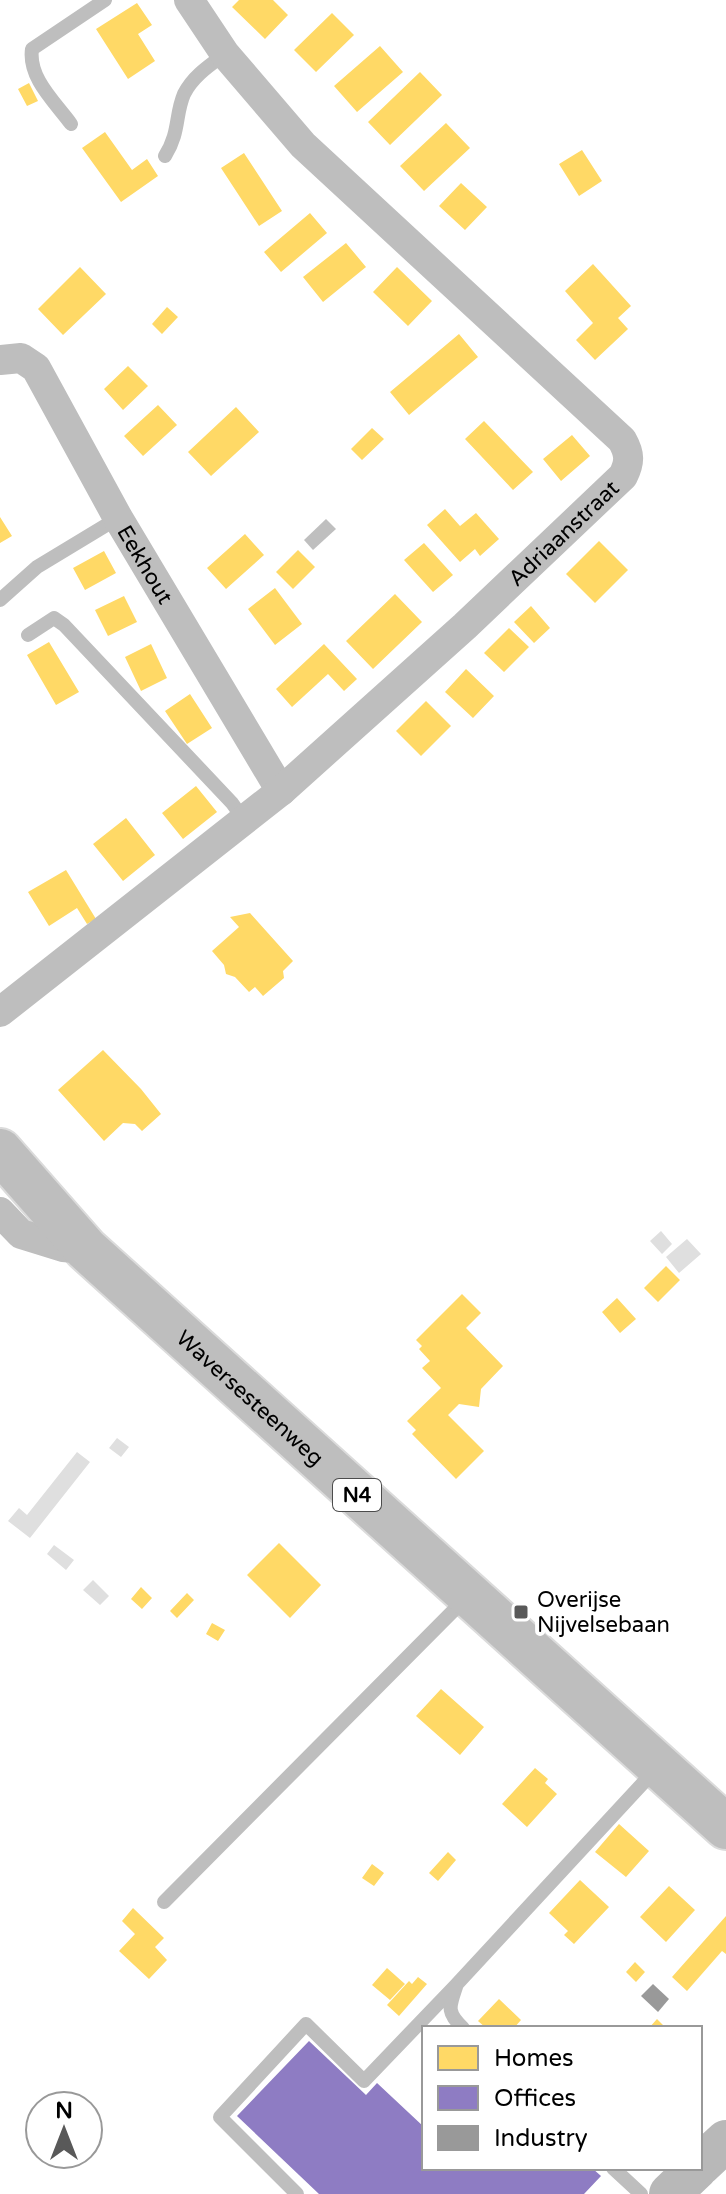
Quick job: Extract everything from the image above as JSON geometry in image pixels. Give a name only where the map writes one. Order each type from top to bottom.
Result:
[{"type":"main road","name":"Waversesteenweg","points":[[0,1151],[86,1249],[726,1827]]},
{"type":"main road","points":[[702,2163],[726,2141]]},
{"type":"main road","points":[[670,2194],[695,2170]]},
{"type":"street","name":"Adriaanstraat","points":[[0,1012],[281,791],[465,626],[623,476],[629,465],[629,452],[622,440],[303,145],[225,54],[191,1]]},
{"type":"street","name":"Eekhout","points":[[0,360],[21,358],[36,368],[118,518],[281,791]]},
{"type":"street","points":[[0,1212],[21,1234],[63,1247],[86,1249]]},
{"type":"lane","points":[[71,124],[36,78],[30,62],[32,49],[105,0]]},
{"type":"lane","points":[[165,156],[179,125],[184,95],[198,74],[225,54]]},
{"type":"lane","points":[[0,600],[37,567],[118,518]]},
{"type":"lane","points":[[28,635],[54,618],[64,625],[232,803],[245,821]]},
{"type":"lane","points":[[164,1902],[469,1596]]},
{"type":"lane","points":[[297,2194],[220,2117],[306,2024],[364,2081],[659,1767]]},
{"type":"lane","points":[[457,1984],[450,2006],[451,2017],[461,2026]]},
{"type":"lane","points":[[615,2170],[641,2194]]},
{"type":"shaded area","points":[[326,519],[336,529],[313,550],[304,540]]},
{"type":"building: Homes","points":[[239,0],[273,0],[288,15],[265,39],[232,7]]},
{"type":"building: Homes","points":[[137,3],[152,25],[138,34],[155,61],[128,79],[96,29]]},
{"type":"building: Homes","points":[[332,13],[354,35],[316,72],[294,50]]},
{"type":"building: Homes","points":[[380,46],[403,72],[357,112],[334,86]]},
{"type":"building: Homes","points":[[420,72],[442,95],[390,145],[368,122]]},
{"type":"building: Homes","points":[[29,83],[38,101],[27,106],[18,89]]},
{"type":"building: Homes","points":[[446,123],[470,148],[424,191],[400,166]]},
{"type":"building: Homes","points":[[105,132],[132,170],[147,159],[158,176],[121,202],[82,148]]},
{"type":"building: Homes","points":[[582,150],[602,181],[579,196],[559,164]]},
{"type":"building: Homes","points":[[244,153],[282,211],[259,226],[221,168]]},
{"type":"building: Homes","points":[[461,183],[487,207],[465,230],[439,206]]},
{"type":"building: Homes","points":[[310,213],[327,233],[281,272],[264,252]]},
{"type":"building: Homes","points":[[346,243],[366,267],[323,302],[303,277]]},
{"type":"building: Homes","points":[[593,264],[631,306],[618,318],[628,329],[595,360],[576,340],[593,323],[565,291]]},
{"type":"building: Homes","points":[[80,267],[106,294],[63,335],[38,309]]},
{"type":"building: Homes","points":[[397,267],[432,301],[408,326],[373,292]]},
{"type":"building: Homes","points":[[167,307],[178,317],[162,334],[152,324]]},
{"type":"building: Homes","points":[[459,334],[478,357],[409,415],[390,392]]},
{"type":"building: Homes","points":[[128,366],[148,386],[123,410],[104,389]]},
{"type":"building: Homes","points":[[158,405],[177,425],[143,456],[124,436]]},
{"type":"building: Homes","points":[[236,407],[259,432],[211,476],[188,452]]},
{"type":"building: Homes","points":[[484,421],[533,472],[513,490],[465,439]]},
{"type":"building: Homes","points":[[372,428],[384,439],[362,460],[351,449]]},
{"type":"building: Homes","points":[[572,435],[590,456],[561,481],[543,459]]},
{"type":"building: Homes","points":[[445,509],[460,526],[476,513],[499,539],[480,556],[475,549],[460,562],[427,525]]},
{"type":"building: Homes","points":[[0,517],[12,536],[0,543]]},
{"type":"building: Homes","points":[[245,534],[264,555],[226,589],[207,568]]},
{"type":"building: Homes","points":[[599,541],[628,570],[595,603],[566,574]]},
{"type":"building: Homes","points":[[424,543],[453,575],[433,592],[404,560]]},
{"type":"building: Homes","points":[[298,550],[315,567],[293,589],[276,572]]},
{"type":"building: Homes","points":[[104,551],[116,573],[85,590],[73,568]]},
{"type":"building: Homes","points":[[275,588],[302,624],[275,645],[248,609]]},
{"type":"building: Homes","points":[[395,594],[422,622],[373,669],[346,641]]},
{"type":"building: Homes","points":[[124,596],[137,622],[108,636],[95,610]]},
{"type":"building: Homes","points":[[531,606],[550,628],[534,643],[514,622]]},
{"type":"building: Homes","points":[[509,628],[529,647],[504,672],[484,653]]},
{"type":"building: Homes","points":[[49,642],[79,692],[56,705],[27,655]]},
{"type":"building: Homes","points":[[151,644],[167,678],[141,691],[125,657]]},
{"type":"building: Homes","points":[[324,644],[357,679],[344,691],[328,674],[292,707],[276,689]]},
{"type":"building: Homes","points":[[466,669],[494,696],[473,718],[445,692]]},
{"type":"building: Homes","points":[[190,694],[212,728],[187,744],[165,711]]},
{"type":"building: Homes","points":[[426,701],[451,726],[421,756],[396,731]]},
{"type":"building: Homes","points":[[196,786],[217,812],[183,839],[162,813]]},
{"type":"building: Homes","points":[[126,818],[155,855],[123,881],[93,844]]},
{"type":"building: Homes","points":[[66,870],[96,919],[87,924],[77,908],[49,926],[28,892]]},
{"type":"building: Homes","points":[[250,913],[293,961],[283,971],[284,978],[263,996],[255,987],[249,992],[235,977],[226,974],[224,965],[212,951],[239,927],[230,917]]},
{"type":"building: Homes","points":[[103,1050],[161,1114],[142,1131],[135,1124],[123,1123],[104,1141],[58,1090]]},
{"type":"building: Homes","points":[[666,1266],[680,1280],[658,1302],[644,1288]]},
{"type":"building: Homes","points":[[462,1294],[481,1313],[466,1328],[503,1366],[481,1389],[479,1407],[459,1404],[448,1415],[484,1451],[456,1479],[412,1434],[416,1430],[407,1421],[441,1388],[422,1368],[430,1361],[419,1349],[422,1346],[416,1340]]},
{"type":"building: Homes","points":[[617,1298],[636,1319],[620,1333],[602,1312]]},
{"type":"building: Homes","points":[[279,1543],[321,1585],[290,1618],[247,1575]]},
{"type":"building: Homes","points":[[141,1587],[152,1598],[142,1609],[131,1599]]},
{"type":"building: Homes","points":[[187,1593],[194,1600],[177,1618],[170,1611]]},
{"type":"building: Homes","points":[[212,1623],[225,1630],[218,1641],[206,1634]]},
{"type":"building: Homes","points":[[441,1689],[484,1727],[460,1755],[416,1716]]},
{"type":"building: Homes","points":[[535,1768],[548,1779],[545,1783],[557,1794],[527,1827],[502,1804]]},
{"type":"building: Homes","points":[[619,1824],[649,1851],[626,1877],[595,1852]]},
{"type":"building: Homes","points":[[448,1852],[456,1860],[438,1881],[429,1873]]},
{"type":"building: Homes","points":[[372,1864],[384,1873],[374,1886],[362,1878]]},
{"type":"building: Homes","points":[[580,1880],[609,1907],[574,1944],[564,1935],[568,1931],[549,1913]]},
{"type":"building: Homes","points":[[669,1886],[695,1910],[666,1942],[640,1917]]},
{"type":"building: Homes","points":[[133,1908],[164,1938],[155,1947],[167,1960],[149,1979],[119,1951],[135,1934],[122,1921]]},
{"type":"building: Homes","points":[[726,1916],[726,1954],[722,1951],[687,1991],[672,1977]]},
{"type":"building: Homes","points":[[635,1962],[645,1972],[636,1982],[626,1972]]},
{"type":"building: Homes","points":[[387,1968],[405,1984],[390,2000],[372,1985]]},
{"type":"building: Homes","points":[[418,1977],[427,1984],[399,2016],[387,2005],[409,1981],[412,1984]]},
{"type":"building: Homes","points":[[499,1999],[521,2020],[516,2026],[484,2026],[478,2021]]},
{"type":"building: Homes","points":[[657,2019],[664,2026],[651,2026]]},
{"type":"building: Offices","points":[[309,2041],[366,2095],[377,2083],[422,2125],[422,2170],[594,2170],[601,2176],[584,2194],[319,2194],[237,2116]]},
{"type":"building: Industry","points":[[653,1984],[669,1999],[658,2012],[641,1996]]},
{"type":"building: Other","points":[[661,1231],[672,1244],[662,1254],[650,1241]]},
{"type":"building: Other","points":[[687,1239],[701,1254],[679,1273],[666,1257]]},
{"type":"building: Other","points":[[117,1438],[129,1447],[121,1457],[109,1448]]},
{"type":"building: Other","points":[[77,1452],[90,1462],[30,1538],[8,1521],[19,1508],[27,1515]]},
{"type":"building: Other","points":[[54,1545],[74,1560],[66,1570],[47,1554]]},
{"type":"building: Other","points":[[93,1580],[109,1596],[100,1605],[83,1590]]},
{"type":"place","name":"Overijse Nijvelsebaan","points":[[521,1612]]}]
